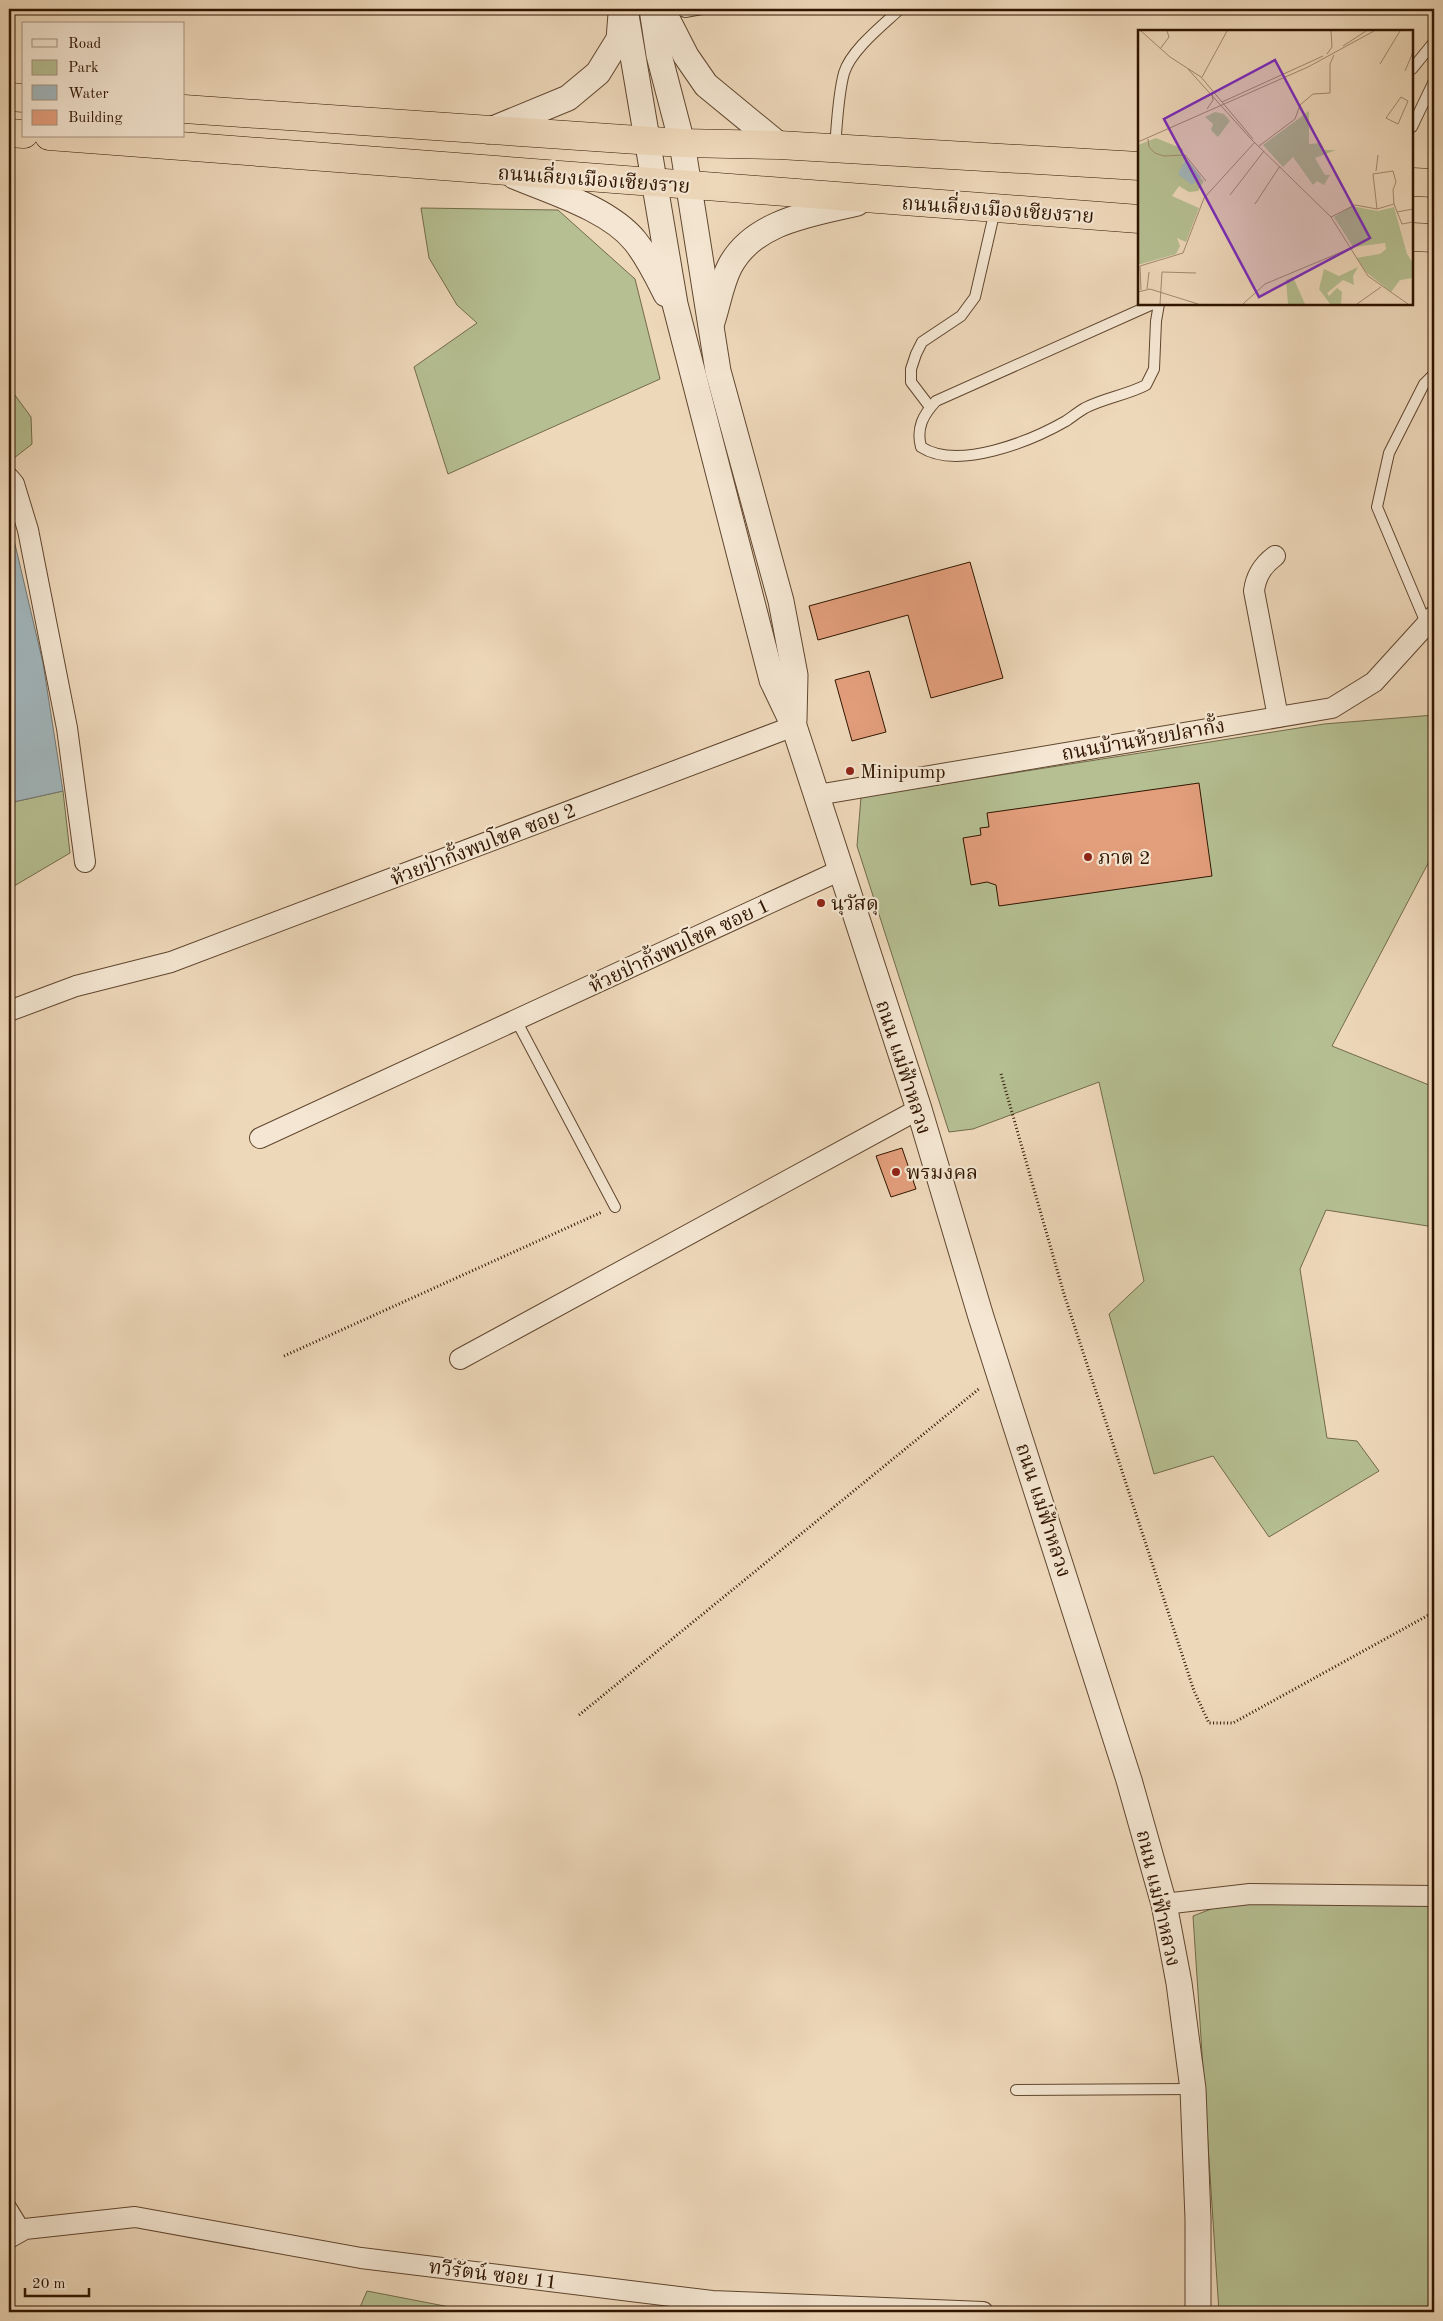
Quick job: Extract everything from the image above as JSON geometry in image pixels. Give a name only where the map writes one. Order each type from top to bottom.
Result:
[{"type":"highway","points":[[9,96],[22,98]]},
{"type":"highway","name":"ถนนเลี่ยงเมืองเชียงราย","points":[[185,109],[488,131],[648,140],[682,144],[779,145],[1138,166]]},
{"type":"highway","points":[[9,133],[22,134]]},
{"type":"highway","name":"ถนนเลี่ยงเมืองเชียงราย","points":[[73,138],[508,174],[689,185],[1138,220]]},
{"type":"highway","points":[[1413,182],[1434,183]]},
{"type":"highway","points":[[1413,237],[1434,238]]},
{"type":"street","points":[[488,131],[568,98],[598,73],[619,39],[622,9]]},
{"type":"street","points":[[626,9],[675,304],[772,680],[794,726]]},
{"type":"street","points":[[652,9],[659,55],[682,144],[718,371],[781,601],[795,675],[794,726]]},
{"type":"street","points":[[662,9],[686,56],[706,85],[779,145]]},
{"type":"street","points":[[508,174],[604,216],[634,240],[655,271],[682,328]]},
{"type":"street","points":[[711,327],[729,268],[743,246],[779,224],[806,215],[874,199]]},
{"type":"street","points":[[9,478],[14,484],[23,510],[67,728],[85,862]]},
{"type":"street","points":[[1275,556],[1267,562],[1258,574],[1254,590],[1278,717]]},
{"type":"street","name":"ถนนบ้านห้วยปลากั้ง","points":[[817,795],[1332,708],[1374,682],[1430,620]]},
{"type":"street","name":"ถนน แม่ฟ้าหลวง","points":[[794,726],[919,1109],[1129,1780],[1164,1904],[1180,1991],[1193,2089],[1198,2219],[1198,2312]]},
{"type":"street","name":"ห้วยป่ากั้งพบโชค ซอย 2","points":[[9,1012],[76,986],[171,962],[794,726]]},
{"type":"street","name":"ห้วยป่ากั้งพบโชค ซอย 1","points":[[260,1138],[841,870]]},
{"type":"street","points":[[460,1359],[919,1109]]},
{"type":"street","points":[[1164,1904],[1250,1894],[1434,1896]]},
{"type":"street","name":"ทวีรัตน์ ซอย 11","points":[[17,2233],[135,2217],[361,2258],[712,2300],[983,2312]]},
{"type":"lane","points":[[678,9],[685,12],[702,9]]},
{"type":"lane","points":[[834,148],[844,73],[852,58],[869,38],[900,9]]},
{"type":"lane","points":[[1413,68],[1434,42]]},
{"type":"lane","points":[[1413,125],[1434,81]]},
{"type":"lane","points":[[930,407],[911,382],[911,369],[916,354],[922,342],[961,316],[975,297],[996,209]]},
{"type":"lane","points":[[1151,305],[936,401],[925,413],[918,435],[921,447],[930,453],[943,456],[1005,448],[1066,422],[1085,408],[1135,391],[1146,385],[1154,369],[1156,322],[1159,305]]},
{"type":"lane","points":[[1430,620],[1377,507],[1389,453],[1424,384],[1434,374]]},
{"type":"lane","points":[[516,1020],[615,1207]]},
{"type":"lane","points":[[1016,2090],[1193,2089]]},
{"type":"lane","points":[[9,2203],[17,2233]]},
{"type":"path","points":[[1001,1074],[1064,1294],[1194,1691],[1209,1723],[1233,1724],[1434,1612]]},
{"type":"path","points":[[284,1356],[615,1207]]},
{"type":"path","points":[[579,1715],[1000,1372]]},
{"type":"green space","points":[[421,208],[558,210],[635,279],[660,379],[448,474],[414,367],[477,323],[457,305],[429,258]]},
{"type":"green space","points":[[9,387],[31,417],[32,444],[9,462]]},
{"type":"green space","points":[[1434,715],[1434,852],[1332,1046],[1434,1087],[1434,1227],[1326,1210],[1300,1269],[1327,1438],[1357,1441],[1379,1471],[1269,1537],[1213,1456],[1154,1474],[1109,1314],[1144,1281],[1099,1082],[973,1129],[949,1132],[857,846],[861,797],[1324,724]]},
{"type":"green space","points":[[63,791],[70,853],[9,889],[9,803]]},
{"type":"green space","points":[[1250,1894],[1434,1896],[1434,2312],[1219,2312],[1193,1916]]},
{"type":"green space","points":[[367,2291],[455,2308],[455,2312],[358,2312]]},
{"type":"water","points":[[10,523],[43,663],[63,791],[9,803]]},
{"type":"building","points":[[970,562],[1003,678],[931,698],[908,615],[818,640],[809,606]]},
{"type":"building","points":[[869,671],[886,732],[852,741],[835,680]]},
{"type":"building","name":"ภาต 2","points":[[1199,783],[1212,876],[999,906],[996,885],[987,882],[971,885],[963,838],[981,835],[980,828],[989,827],[987,813]]},
{"type":"building","name":"พรมงคล","points":[[902,1148],[916,1189],[891,1197],[876,1156]]},
{"type":"place","name":"Minipump","points":[[850,771]]},
{"type":"place","name":"ภาต 2","points":[[1088,857]]},
{"type":"place","name":"นุวัสดุ","points":[[821,903]]},
{"type":"place","name":"พรมงคล","points":[[896,1172]]}]
